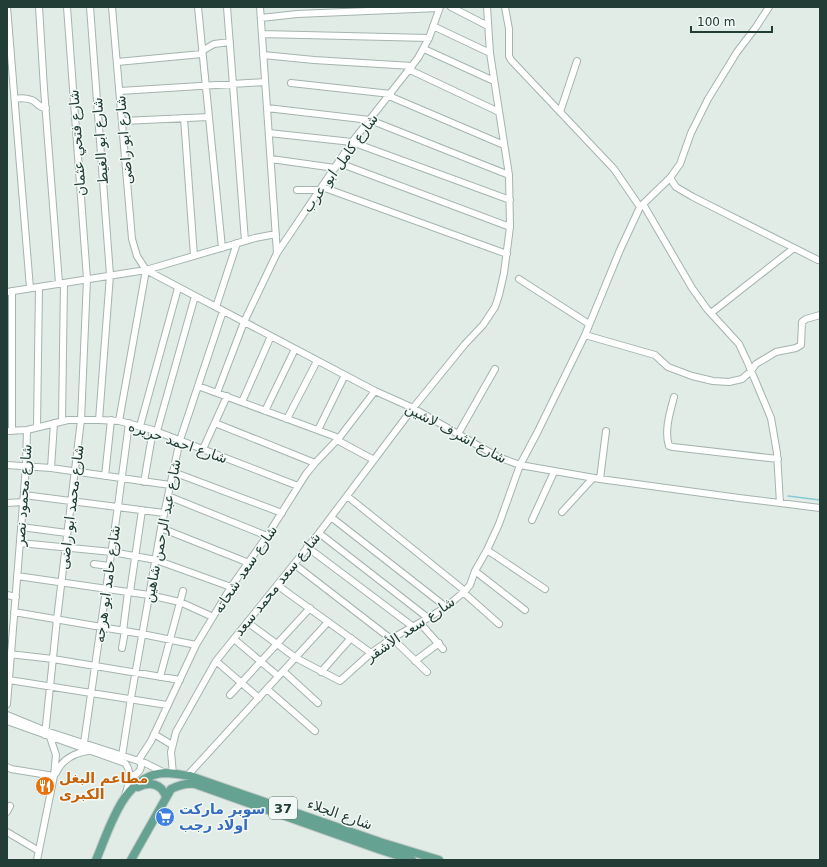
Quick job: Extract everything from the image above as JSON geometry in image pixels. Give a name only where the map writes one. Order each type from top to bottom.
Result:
[{"type":"main road","name":"شارع الجلاء","points":[[127,794],[142,780],[152,776],[169,774],[187,776],[412,860]]},
{"type":"main road","points":[[127,794],[141,785],[150,783],[162,789],[166,797]]},
{"type":"main road","name":"شارع الجلاء","points":[[166,797],[178,786],[195,784],[439,860]]},
{"type":"main road","name":"37","points":[[96,860],[127,794]]},
{"type":"main road","name":"37","points":[[131,860],[166,797]]},
{"type":"street","points":[[7,7],[9,48],[15,99],[30,288]]},
{"type":"street","points":[[39,7],[46,108],[62,283],[62,421]]},
{"type":"street","name":"شارع فتحي عثمان","points":[[67,7],[87,279]]},
{"type":"street","name":"شارع ابو الغيط","points":[[90,7],[110,275],[99,420]]},
{"type":"street","name":"شارع ابو راضى","points":[[112,7],[132,239],[137,256],[146,270]]},
{"type":"street","points":[[198,7],[222,248]]},
{"type":"street","points":[[227,7],[245,241]]},
{"type":"street","points":[[260,7],[277,253]]},
{"type":"street","points":[[451,7],[488,26]]},
{"type":"street","name":"شارع سعد محمد سعد","points":[[169,774],[172,745],[179,726],[216,661],[331,517],[413,408],[465,344],[483,325],[495,307],[499,295],[507,254],[510,227],[510,200],[509,175],[490,53],[486,7]]},
{"type":"street","points":[[505,7],[509,29],[509,56],[511,60],[614,169],[642,205],[692,288],[711,313],[739,344],[771,418],[778,459],[780,503]]},
{"type":"street","points":[[642,205],[670,178],[680,164],[691,133],[708,99],[737,52],[769,7]]},
{"type":"street","points":[[260,18],[295,10],[351,11],[439,8]]},
{"type":"street","name":"شارع كامل ابو عرب","points":[[217,393],[244,322],[277,253],[352,142],[411,68],[424,49],[439,8]]},
{"type":"street","points":[[433,26],[490,53]]},
{"type":"street","points":[[262,34],[429,38]]},
{"type":"street","points":[[117,62],[202,52],[214,44],[230,42]]},
{"type":"street","points":[[424,49],[494,81]]},
{"type":"street","points":[[263,55],[411,68],[499,112]]},
{"type":"street","points":[[560,112],[577,61]]},
{"type":"street","points":[[120,91],[265,82]]},
{"type":"street","points":[[291,83],[390,95],[504,145]]},
{"type":"street","points":[[15,99],[24,98],[31,100],[36,102],[40,108],[46,108]]},
{"type":"street","points":[[267,108],[370,120],[509,175]]},
{"type":"street","points":[[123,121],[209,117]]},
{"type":"street","points":[[184,118],[194,256]]},
{"type":"street","points":[[269,133],[352,142],[510,200]]},
{"type":"street","points":[[271,159],[337,165],[510,227]]},
{"type":"street","points":[[670,178],[676,187],[687,194],[818,260]]},
{"type":"street","points":[[296,190],[321,189],[507,254]]},
{"type":"street","name":"شارع سعد الأشقر","points":[[321,672],[338,681],[342,680],[371,653],[412,626],[420,623],[446,607],[464,592],[473,579],[475,571],[499,524],[520,465],[585,335],[620,250],[642,205]]},
{"type":"street","points":[[9,431],[10,292],[39,286],[146,270],[237,243],[266,235],[276,234]]},
{"type":"street","points":[[216,308],[237,243]]},
{"type":"street","points":[[711,313],[794,248]]},
{"type":"street","points":[[119,421],[146,270]]},
{"type":"street","name":"شارع اشرف لاشين","points":[[146,270],[375,391],[413,408],[498,456],[520,465],[593,478],[820,508]]},
{"type":"street","name":"شارع محمد ابو راضى","points":[[47,734],[57,619],[81,420],[87,279]]},
{"type":"street","points":[[519,279],[589,324]]},
{"type":"street","points":[[37,427],[39,286]]},
{"type":"street","points":[[140,426],[178,288]]},
{"type":"street","points":[[144,482],[155,431],[195,296]]},
{"type":"street","name":"شارع عبد الرحمن شاهين","points":[[122,756],[161,528],[180,440],[224,311]]},
{"type":"street","points":[[585,335],[654,355],[668,367],[692,376],[713,381],[729,382],[742,379],[756,364],[776,352],[796,348],[801,345],[802,322],[806,319],[820,315]]},
{"type":"street","points":[[242,402],[271,336]]},
{"type":"street","points":[[266,411],[295,349]]},
{"type":"street","points":[[288,419],[317,361]]},
{"type":"street","points":[[458,434],[495,370]]},
{"type":"street","points":[[318,430],[345,375]]},
{"type":"street","points":[[198,386],[318,430],[338,439],[374,460]]},
{"type":"street","name":"شارع سعد شحاته","points":[[130,776],[134,776],[139,772],[141,768],[139,761],[154,734],[196,645],[231,587],[250,563],[298,486],[315,463],[338,439],[375,391]]},
{"type":"street","points":[[203,449],[227,396]]},
{"type":"street","points":[[674,397],[669,420],[668,436],[670,446],[673,448],[778,459]]},
{"type":"street","points":[[104,476],[111,420]]},
{"type":"street","name":"شارع احمد حريره","points":[[9,431],[27,430],[62,421],[119,421],[140,426],[180,440],[298,486]]},
{"type":"street","points":[[51,468],[54,423]]},
{"type":"street","points":[[215,423],[315,463]]},
{"type":"street","name":"شارع حامد ابو هرجه","points":[[84,743],[129,424]]},
{"type":"street","name":"شارع محمود نصر","points":[[7,704],[9,654],[16,597],[24,499],[27,430]]},
{"type":"street","points":[[600,479],[606,431]]},
{"type":"street","points":[[7,465],[51,468],[170,486]]},
{"type":"street","points":[[173,472],[282,513]]},
{"type":"street","points":[[532,520],[554,472]]},
{"type":"street","points":[[562,512],[593,478]]},
{"type":"street","points":[[168,496],[267,536]]},
{"type":"street","points":[[347,496],[464,592],[499,624]]},
{"type":"street","points":[[7,503],[24,499],[71,501],[164,513]]},
{"type":"street","points":[[122,648],[142,510]]},
{"type":"street","points":[[331,517],[446,607]]},
{"type":"street","points":[[21,527],[67,534]]},
{"type":"street","points":[[161,528],[250,563]]},
{"type":"street","points":[[318,533],[428,618]]},
{"type":"street","points":[[20,543],[112,552],[156,560],[231,587]]},
{"type":"street","points":[[307,547],[412,626]]},
{"type":"street","points":[[487,550],[545,589]]},
{"type":"street","points":[[94,564],[110,566]]},
{"type":"street","points":[[294,564],[392,639],[427,672]]},
{"type":"street","points":[[475,571],[525,610]]},
{"type":"street","points":[[17,576],[149,595],[180,602],[213,616]]},
{"type":"street","points":[[277,585],[371,653]]},
{"type":"street","points":[[160,677],[183,591]]},
{"type":"street","points":[[7,595],[16,597]]},
{"type":"street","points":[[230,695],[310,608]]},
{"type":"street","points":[[14,612],[196,645]]},
{"type":"street","points":[[247,622],[296,658],[321,672],[351,638]]},
{"type":"street","points":[[187,776],[328,622]]},
{"type":"street","points":[[420,623],[443,649]]},
{"type":"street","points":[[234,639],[261,662],[281,674],[318,703]]},
{"type":"street","points":[[415,661],[439,643]]},
{"type":"street","points":[[9,654],[53,659],[180,680]]},
{"type":"street","points":[[216,661],[259,698]]},
{"type":"street","points":[[9,680],[131,698],[167,705]]},
{"type":"street","points":[[267,689],[315,731]]},
{"type":"street","name":"شارع الجلاء","points":[[7,716],[88,751],[125,763],[130,776]]},
{"type":"street","name":"شارع الجلاء","points":[[7,721],[47,734],[84,743],[150,765],[169,774]]},
{"type":"street","points":[[37,860],[54,776],[56,755],[47,734]]},
{"type":"street","points":[[154,734],[172,745]]},
{"type":"street","points":[[54,776],[67,758],[81,752],[88,751]]},
{"type":"street","points":[[7,776],[9,768],[54,776]]},
{"type":"street","points":[[127,794],[130,776]]},
{"type":"street","points":[[7,812],[10,806]]},
{"type":"street","points":[[7,832],[39,851]]},
{"type":"waterway","points":[[788,496],[820,500]]},
{"type":"place","name":"مطاعم البغل الكبرى","points":[[45,786]]},
{"type":"place","name":"سوبر ماركت اولاد رجب","points":[[165,817]]}]
